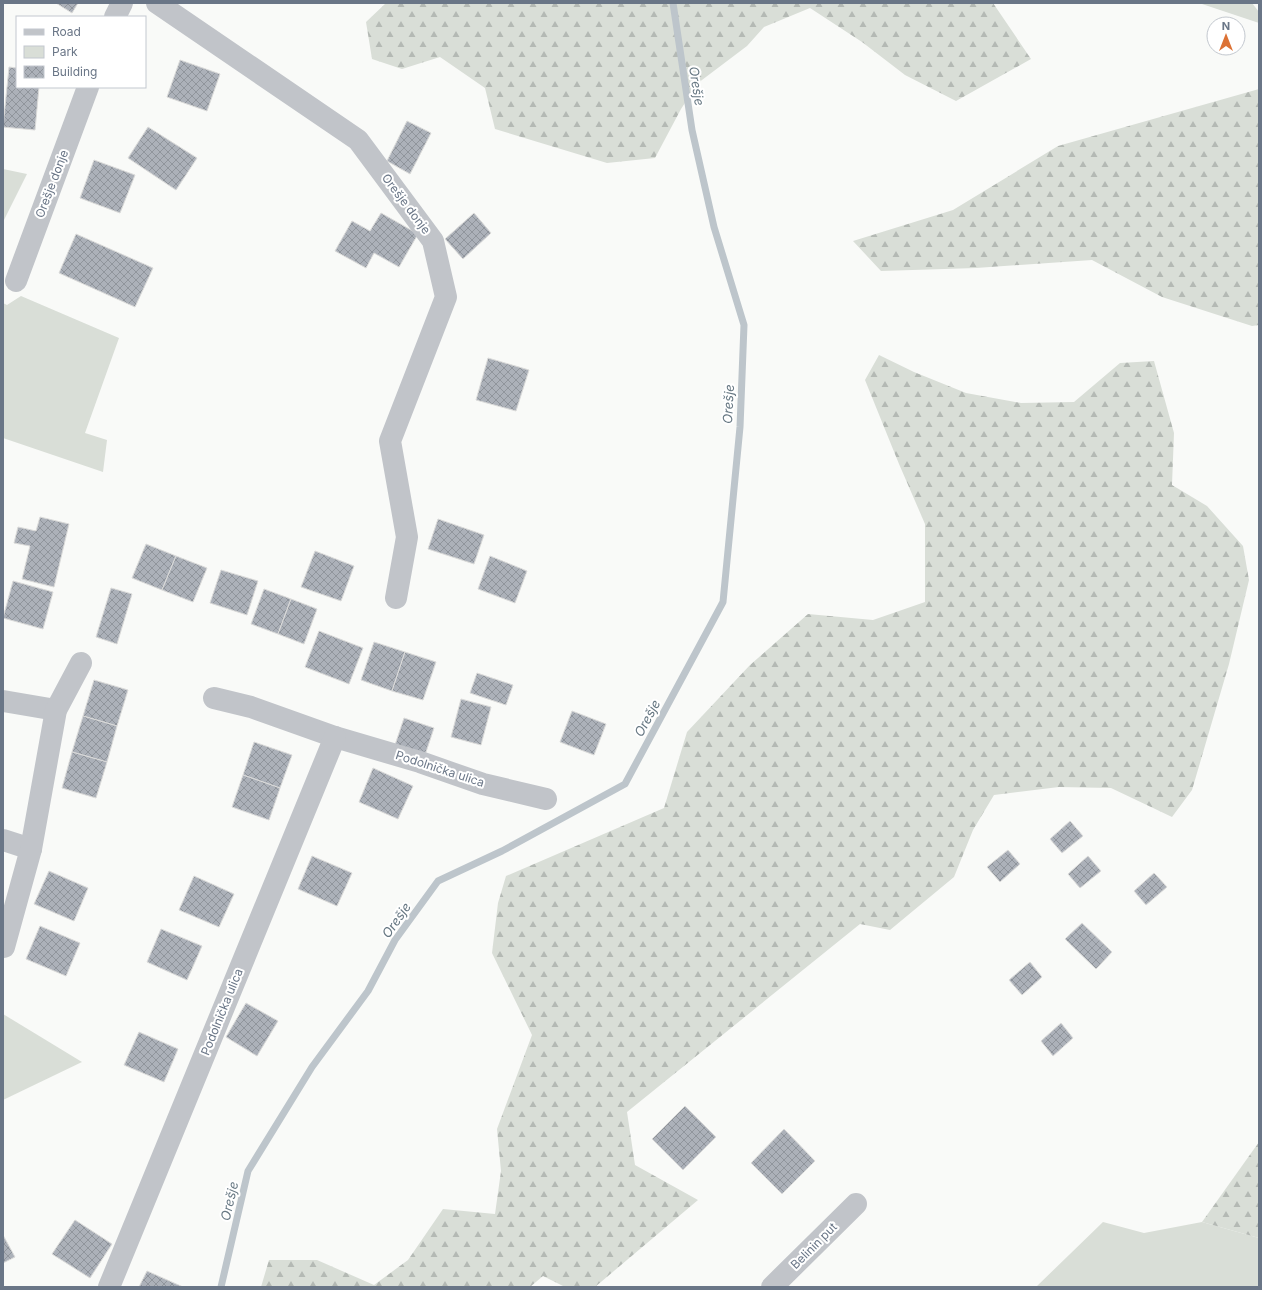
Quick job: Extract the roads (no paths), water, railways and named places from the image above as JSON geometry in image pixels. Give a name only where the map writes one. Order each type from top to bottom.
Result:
[{"type":"street","points":[[116,16],[122,3]]},
{"type":"street","name":"Orešje donje","points":[[157,3],[358,140],[433,241],[446,297],[390,441],[407,537],[396,598]]},
{"type":"street","name":"Orešje donje","points":[[16,281],[88,88]]},
{"type":"street","points":[[4,947],[31,849],[56,710],[81,663]]},
{"type":"street","name":"Podolnička ulica","points":[[214,698],[251,707],[335,737],[420,762],[483,784],[546,799]]},
{"type":"street","points":[[3,700],[56,710]]},
{"type":"street","name":"Podolnička ulica","points":[[109,1287],[335,737]]},
{"type":"street","points":[[3,840],[31,849]]},
{"type":"street","name":"Belinin put","points":[[772,1287],[856,1204]]},
{"type":"waterway","name":"Orešje","points":[[221,1287],[248,1171],[312,1067],[368,991],[395,940],[438,881],[502,851],[625,784],[723,602],[740,427],[744,325],[714,227],[692,130],[673,3]]}]
